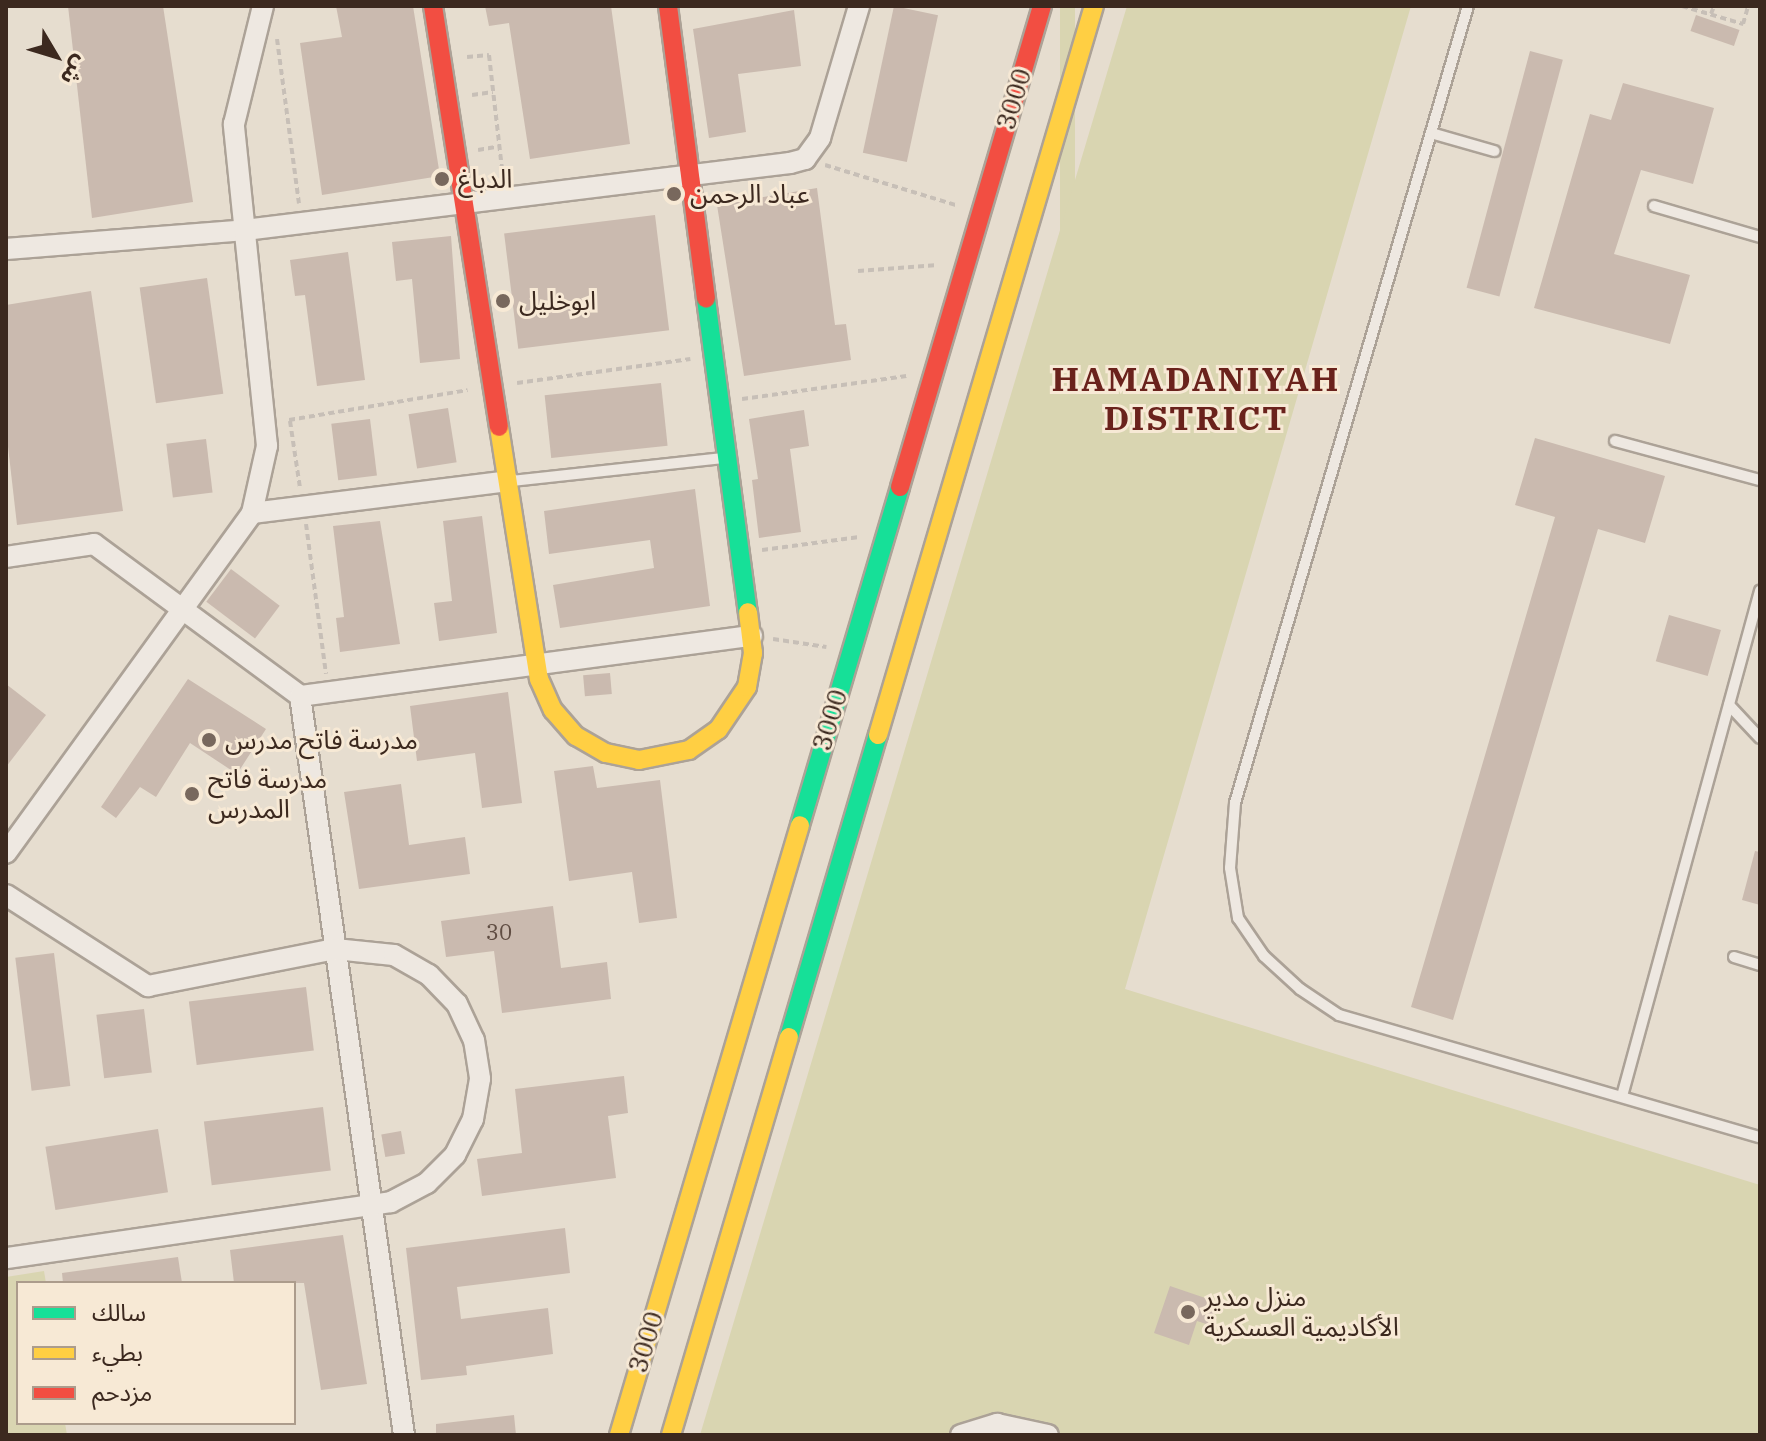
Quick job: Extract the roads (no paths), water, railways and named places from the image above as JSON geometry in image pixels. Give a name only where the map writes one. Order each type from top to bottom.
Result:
[{"type":"street","points":[[433,6],[536,662],[549,703],[576,736],[622,758],[656,759],[705,741],[730,718],[751,670],[752,636],[693,174],[668,6]]},
{"type":"street","points":[[6,249],[245,230],[805,159],[820,138],[859,6]]},
{"type":"street","name":"3000","points":[[619,1435],[1042,6]]},
{"type":"street","name":"3000","points":[[671,1435],[1094,6]]},
{"type":"street","points":[[6,853],[252,513],[267,446],[234,124],[255,8]]},
{"type":"street","points":[[252,513],[508,481]]},
{"type":"street","points":[[6,557],[94,544],[300,696],[536,662],[752,636]]},
{"type":"street","points":[[300,696],[404,1435]]},
{"type":"street","points":[[6,895],[148,986],[335,949],[394,955],[429,975],[457,1004],[479,1059],[473,1119],[455,1155],[410,1194],[372,1207],[6,1258]]},
{"type":"street","points":[[961,1435],[997,1424],[1048,1435]]},
{"type":"lane","points":[[1468,6],[1235,803],[1230,868],[1238,918],[1264,956],[1300,989],[1339,1015],[1760,1137]]},
{"type":"lane","points":[[1431,133],[1494,151]]},
{"type":"lane","points":[[1654,206],[1760,237]]},
{"type":"lane","points":[[1615,441],[1760,480]]},
{"type":"lane","points":[[508,481],[729,457]]},
{"type":"lane","points":[[1622,1096],[1760,591]]},
{"type":"lane","points":[[1729,705],[1760,738]]},
{"type":"lane","points":[[1734,957],[1760,965]]},
{"type":"place","name":"الدباغ","points":[[442,179]]},
{"type":"place","name":"عباد الرحمن","points":[[674,194]]},
{"type":"place","name":"ابوخليل","points":[[503,301]]},
{"type":"place","name":"مدرسة فاتح مدرس","points":[[209,740]]},
{"type":"place","name":"مدرسة فاتح المدرس","points":[[192,794]]},
{"type":"place","name":"منزل مدير الأكاديمية العسكرية","points":[[1188,1312]]},
{"type":"district","name":"HAMADANIYAH DISTRICT","points":[[1196,398]]}]
